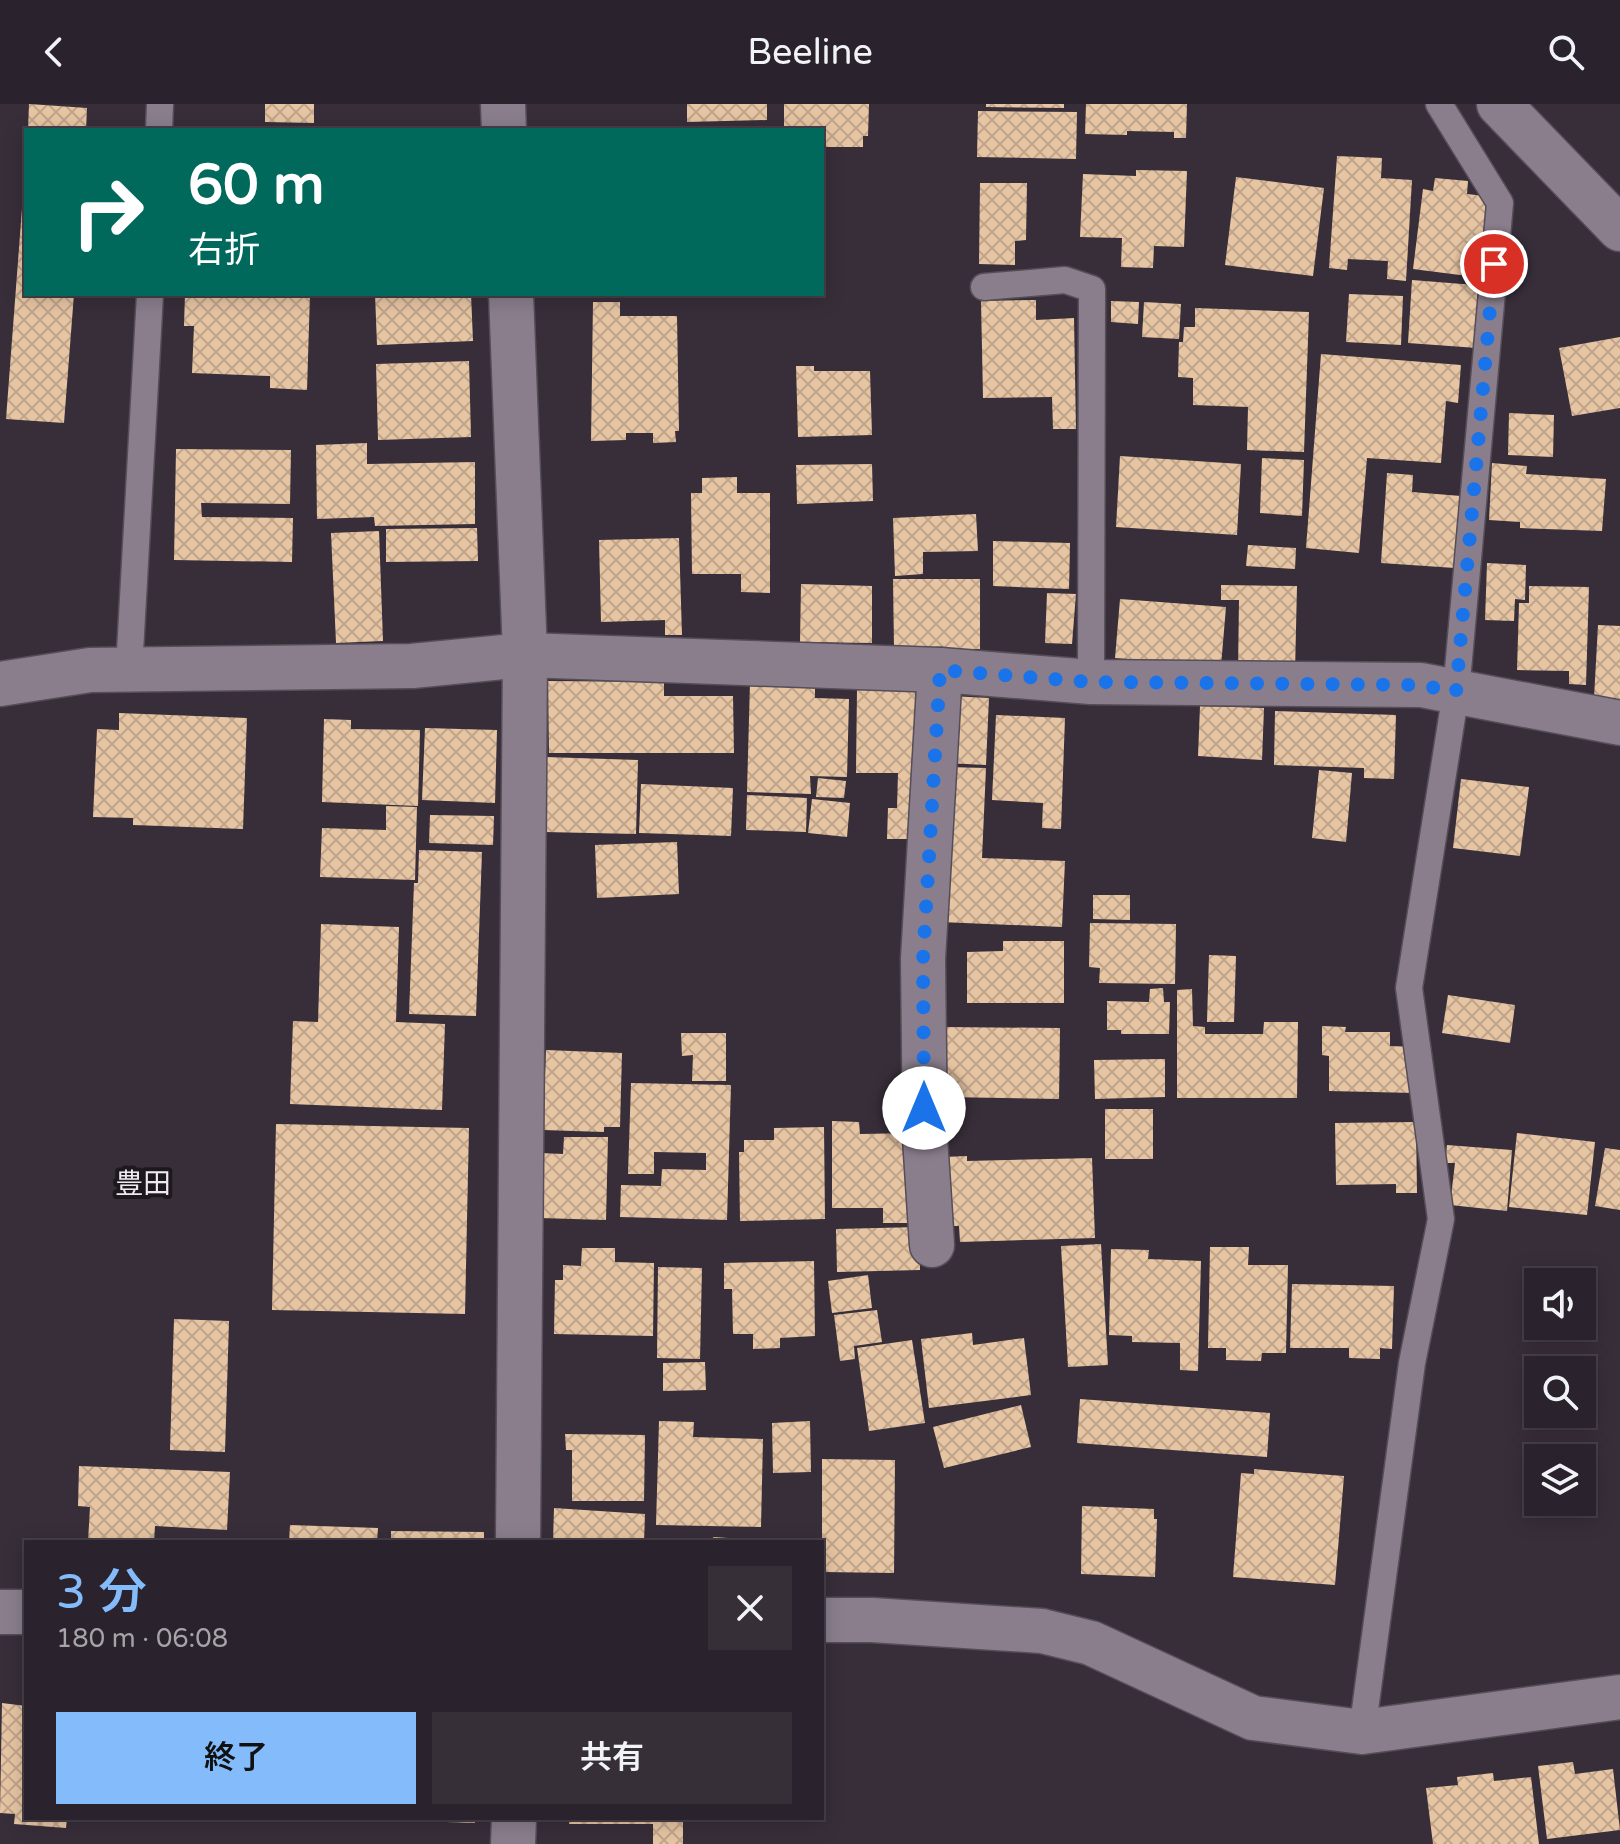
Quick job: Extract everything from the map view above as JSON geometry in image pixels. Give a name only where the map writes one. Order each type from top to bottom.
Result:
[{"type":"street","points":[[503,104],[504,128]]},
{"type":"street","points":[[1499,104],[1620,229]]},
{"type":"street","points":[[511,296],[525,655],[518,1540]]},
{"type":"street","points":[[0,684],[90,670],[412,666],[525,655],[940,670],[1091,682],[1421,685],[1620,723]]},
{"type":"street","points":[[932,1245],[925,1138],[923,959],[940,670]]},
{"type":"street","points":[[0,1612],[24,1612]]},
{"type":"street","points":[[824,1620],[872,1620],[1042,1631],[1091,1643],[1253,1718],[1362,1732],[1620,1697]]},
{"type":"street","points":[[513,1844],[514,1820]]},
{"type":"lane","points":[[159,128],[160,104]]},
{"type":"lane","points":[[1362,1732],[1412,1363],[1441,1219],[1409,988],[1456,692],[1500,203],[1439,104]]},
{"type":"lane","points":[[984,287],[1065,280],[1092,289],[1091,682]]},
{"type":"lane","points":[[129,670],[150,296]]},
{"type":"building","points":[[29,104],[87,108],[86,128],[28,128]]},
{"type":"building","points":[[265,104],[314,104],[314,123],[265,122]]},
{"type":"building","points":[[687,104],[767,104],[767,120],[687,122]]},
{"type":"building","points":[[784,104],[869,104],[868,136],[863,136],[863,147],[824,147],[824,128],[784,128]]},
{"type":"building","points":[[986,104],[1064,104],[1064,108],[986,107]]},
{"type":"building","points":[[1086,104],[1187,104],[1186,138],[1174,138],[1174,132],[1085,134]]},
{"type":"building","points":[[978,111],[1077,112],[1076,159],[977,157]]},
{"type":"building","points":[[588,127],[639,127],[639,128]]},
{"type":"building","points":[[1337,156],[1382,158],[1381,178],[1412,180],[1406,281],[1387,279],[1388,261],[1348,259],[1347,270],[1329,268]]},
{"type":"building","points":[[1136,170],[1187,171],[1184,247],[1154,246],[1153,268],[1121,267],[1122,238],[1080,237],[1083,174],[1136,176]]},
{"type":"building","points":[[1236,177],[1324,188],[1313,276],[1225,265]]},
{"type":"building","points":[[1435,178],[1468,181],[1467,194],[1494,197],[1483,278],[1413,269],[1423,189],[1433,191]]},
{"type":"building","points":[[24,182],[24,296],[74,296],[64,423],[6,419]]},
{"type":"building","points":[[980,183],[1027,183],[1026,240],[1015,241],[1015,265],[979,264]]},
{"type":"building","points":[[1412,280],[1475,285],[1475,292],[1481,292],[1477,348],[1408,343]]},
{"type":"building","points":[[1349,294],[1403,296],[1401,345],[1346,342]]},
{"type":"building","points":[[185,296],[310,296],[307,390],[270,388],[270,376],[192,373],[194,326],[184,326]]},
{"type":"building","points":[[375,296],[471,296],[473,341],[377,345]]},
{"type":"building","points":[[1036,300],[1036,320],[1074,318],[1076,429],[1053,429],[1052,397],[983,398],[981,301]]},
{"type":"building","points":[[1111,301],[1139,302],[1138,324],[1111,322]]},
{"type":"building","points":[[593,302],[620,302],[620,316],[677,316],[679,431],[675,431],[676,442],[653,443],[653,433],[626,433],[626,440],[591,441]]},
{"type":"building","points":[[1144,302],[1181,304],[1179,339],[1142,337]]},
{"type":"building","points":[[1195,308],[1309,312],[1304,452],[1247,450],[1248,407],[1193,405],[1193,378],[1178,377],[1179,342],[1183,342],[1184,327],[1195,327]]},
{"type":"building","points":[[1620,337],[1620,408],[1572,416],[1559,348]]},
{"type":"building","points":[[1321,354],[1461,365],[1458,403],[1446,401],[1441,463],[1367,458],[1359,553],[1306,548]]},
{"type":"building","points":[[469,361],[471,437],[378,440],[376,364]]},
{"type":"building","points":[[796,366],[814,366],[814,371],[870,371],[872,435],[798,437]]},
{"type":"building","points":[[1509,413],[1554,415],[1553,457],[1508,455]]},
{"type":"building","points":[[367,443],[367,464],[475,462],[475,524],[375,526],[374,517],[317,519],[316,445]]},
{"type":"building","points":[[176,449],[291,450],[290,504],[201,503],[202,517],[293,518],[292,562],[174,560]]},
{"type":"building","points":[[1120,456],[1241,464],[1237,535],[1116,527]]},
{"type":"building","points":[[1262,458],[1304,460],[1302,516],[1260,513]]},
{"type":"building","points":[[1492,463],[1527,466],[1526,474],[1606,479],[1602,531],[1520,528],[1520,522],[1489,520]]},
{"type":"building","points":[[872,464],[873,501],[797,504],[796,465]]},
{"type":"building","points":[[1387,473],[1413,475],[1412,492],[1461,496],[1455,568],[1381,563]]},
{"type":"building","points":[[737,477],[737,493],[770,493],[770,593],[741,592],[741,574],[692,574],[691,493],[702,493],[702,478]]},
{"type":"building","points":[[976,514],[978,551],[923,552],[923,574],[895,576],[893,518]]},
{"type":"building","points":[[477,528],[478,561],[386,562],[386,529]]},
{"type":"building","points":[[379,531],[383,641],[336,643],[331,533]]},
{"type":"building","points":[[679,538],[682,635],[665,635],[665,620],[601,622],[599,540]]},
{"type":"building","points":[[993,541],[1070,543],[1069,589],[993,586]]},
{"type":"building","points":[[1248,545],[1296,548],[1295,569],[1246,566]]},
{"type":"building","points":[[1487,563],[1526,565],[1525,600],[1515,599],[1514,621],[1485,620]]},
{"type":"building","points":[[893,579],[980,579],[980,649],[894,649]]},
{"type":"building","points":[[801,584],[872,586],[872,643],[800,642]]},
{"type":"building","points":[[1221,585],[1297,586],[1295,672],[1238,670],[1239,600],[1221,600]]},
{"type":"building","points":[[1529,586],[1589,587],[1586,685],[1569,684],[1569,671],[1517,670],[1519,603],[1529,603]]},
{"type":"building","points":[[1047,593],[1076,594],[1072,644],[1045,643]]},
{"type":"building","points":[[1120,599],[1226,607],[1221,666],[1115,658]]},
{"type":"building","points":[[1598,625],[1620,626],[1620,706],[1616,705],[1616,698],[1594,698]]},
{"type":"building","points":[[548,681],[664,682],[664,696],[733,696],[734,753],[549,753]]},
{"type":"building","points":[[750,682],[798,683],[798,687],[815,687],[815,698],[849,699],[847,777],[810,776],[811,794],[747,792]]},
{"type":"building","points":[[857,690],[919,691],[918,839],[887,839],[888,808],[897,808],[898,773],[856,773]]},
{"type":"building","points":[[950,696],[989,698],[986,765],[946,763]]},
{"type":"building","points":[[1200,706],[1264,708],[1262,760],[1198,756]]},
{"type":"building","points":[[1275,711],[1396,715],[1394,779],[1364,778],[1364,768],[1274,765]]},
{"type":"building","points":[[119,713],[247,718],[243,829],[133,825],[133,818],[93,817],[97,729],[119,730]]},
{"type":"building","points":[[996,715],[1065,718],[1061,829],[1042,828],[1043,803],[992,800]]},
{"type":"building","points":[[324,719],[351,720],[351,729],[420,730],[418,806],[322,802]]},
{"type":"building","points":[[425,728],[497,730],[495,803],[422,800]]},
{"type":"building","points":[[546,757],[638,760],[636,834],[544,832]]},
{"type":"building","points":[[947,767],[986,768],[982,858],[1065,861],[1062,927],[940,922]]},
{"type":"building","points":[[1319,770],[1352,773],[1346,842],[1312,838]]},
{"type":"building","points":[[818,778],[846,781],[844,798],[816,797]]},
{"type":"building","points":[[1461,779],[1529,787],[1520,856],[1453,848]]},
{"type":"building","points":[[641,784],[733,788],[731,836],[639,833]]},
{"type":"building","points":[[747,795],[807,798],[806,832],[746,830]]},
{"type":"building","points":[[812,799],[850,803],[847,837],[808,833]]},
{"type":"building","points":[[386,806],[417,807],[415,880],[320,877],[322,828],[386,830]]},
{"type":"building","points":[[430,815],[494,816],[493,845],[429,843]]},
{"type":"building","points":[[677,842],[679,894],[597,898],[595,845]]},
{"type":"building","points":[[419,850],[482,852],[476,1016],[409,1014],[414,883],[418,883]]},
{"type":"building","points":[[1093,895],[1130,895],[1130,920],[1093,919]]},
{"type":"building","points":[[1090,923],[1176,924],[1175,984],[1099,983],[1100,968],[1089,967]]},
{"type":"building","points":[[321,924],[399,927],[396,1022],[445,1024],[442,1110],[290,1104],[293,1021],[318,1022]]},
{"type":"building","points":[[1003,941],[1064,941],[1064,1003],[967,1003],[967,952],[1003,951]]},
{"type":"building","points":[[1209,955],[1236,956],[1234,1022],[1207,1022]]},
{"type":"building","points":[[1163,988],[1164,1002],[1170,1002],[1169,1034],[1121,1034],[1121,1030],[1107,1030],[1107,1001],[1149,1002],[1150,989]]},
{"type":"building","points":[[1192,989],[1193,1026],[1205,1027],[1205,1034],[1263,1034],[1264,1022],[1298,1022],[1297,1098],[1177,1098],[1177,990]]},
{"type":"building","points":[[1448,995],[1515,1005],[1510,1043],[1442,1033]]},
{"type":"building","points":[[1322,1026],[1346,1027],[1345,1032],[1390,1032],[1390,1046],[1416,1047],[1414,1093],[1329,1091],[1329,1056],[1322,1055]]},
{"type":"building","points":[[944,1027],[1060,1028],[1059,1099],[943,1097]]},
{"type":"building","points":[[681,1033],[726,1033],[726,1081],[692,1081],[693,1055],[682,1056]]},
{"type":"building","points":[[546,1050],[622,1053],[620,1127],[604,1127],[604,1132],[543,1130]]},
{"type":"building","points":[[1165,1059],[1165,1097],[1095,1099],[1094,1060]]},
{"type":"building","points":[[631,1083],[731,1085],[727,1220],[620,1217],[621,1185],[661,1186],[662,1169],[706,1170],[706,1153],[654,1152],[654,1174],[628,1174]]},
{"type":"building","points":[[1105,1109],[1153,1109],[1153,1159],[1105,1159]]},
{"type":"building","points":[[832,1121],[859,1122],[860,1134],[914,1133],[914,1223],[883,1223],[883,1208],[832,1208]]},
{"type":"building","points":[[1416,1122],[1417,1193],[1396,1193],[1396,1184],[1336,1185],[1335,1123]]},
{"type":"building","points":[[276,1124],[469,1128],[465,1314],[272,1310]]},
{"type":"building","points":[[824,1127],[825,1219],[740,1221],[739,1152],[744,1152],[744,1140],[774,1140],[774,1128]]},
{"type":"building","points":[[1517,1133],[1595,1142],[1587,1215],[1509,1207]]},
{"type":"building","points":[[564,1137],[608,1137],[606,1220],[540,1218],[540,1153],[563,1154]]},
{"type":"building","points":[[1447,1145],[1512,1150],[1507,1211],[1450,1205],[1455,1163],[1445,1163]]},
{"type":"building","points":[[1605,1148],[1620,1150],[1620,1210],[1595,1206]]},
{"type":"building","points":[[967,1156],[967,1161],[1092,1158],[1095,1238],[960,1242],[959,1226],[945,1226],[943,1157]]},
{"type":"building","points":[[919,1227],[920,1270],[837,1272],[836,1229]]},
{"type":"building","points":[[1101,1244],[1108,1365],[1068,1367],[1061,1246]]},
{"type":"building","points":[[1210,1247],[1249,1247],[1248,1265],[1288,1265],[1286,1353],[1262,1353],[1261,1361],[1226,1360],[1226,1348],[1208,1348]]},
{"type":"building","points":[[582,1248],[615,1248],[615,1262],[654,1263],[653,1336],[554,1334],[555,1280],[563,1280],[563,1265],[581,1266]]},
{"type":"building","points":[[1111,1249],[1149,1250],[1148,1259],[1201,1261],[1198,1371],[1180,1370],[1180,1343],[1132,1342],[1132,1336],[1109,1335]]},
{"type":"building","points":[[814,1261],[815,1336],[780,1338],[780,1348],[753,1349],[753,1334],[733,1334],[732,1289],[724,1289],[724,1263]]},
{"type":"building","points":[[658,1267],[702,1268],[700,1359],[657,1358]]},
{"type":"building","points":[[868,1275],[872,1308],[832,1313],[828,1281]]},
{"type":"building","points":[[1292,1284],[1394,1286],[1392,1349],[1380,1348],[1380,1359],[1349,1358],[1349,1348],[1290,1348]]},
{"type":"building","points":[[877,1310],[882,1342],[854,1346],[855,1359],[840,1361],[834,1315]]},
{"type":"building","points":[[174,1319],[229,1321],[225,1452],[170,1450]]},
{"type":"building","points":[[972,1333],[973,1345],[1024,1338],[1031,1395],[929,1408],[921,1339]]},
{"type":"building","points":[[912,1340],[925,1423],[869,1431],[857,1348]]},
{"type":"building","points":[[705,1362],[706,1390],[663,1391],[663,1363]]},
{"type":"building","points":[[1080,1399],[1270,1413],[1267,1457],[1077,1443]]},
{"type":"building","points":[[1021,1405],[1031,1447],[944,1468],[933,1427]]},
{"type":"building","points":[[659,1421],[694,1422],[693,1437],[763,1439],[761,1527],[656,1525]]},
{"type":"building","points":[[810,1421],[811,1472],[773,1473],[772,1423]]},
{"type":"building","points":[[565,1434],[645,1435],[644,1501],[572,1501],[572,1450],[566,1450]]},
{"type":"building","points":[[822,1459],[895,1460],[894,1573],[824,1572]]},
{"type":"building","points":[[79,1466],[230,1472],[227,1530],[155,1526],[154,1540],[88,1540],[90,1507],[78,1506]]},
{"type":"building","points":[[1254,1469],[1344,1476],[1335,1585],[1233,1577],[1241,1473],[1254,1474]]},
{"type":"building","points":[[1082,1506],[1154,1509],[1154,1519],[1157,1519],[1155,1577],[1081,1574]]},
{"type":"building","points":[[554,1508],[645,1514],[644,1540],[553,1540]]},
{"type":"building","points":[[290,1525],[378,1528],[377,1540],[289,1540]]},
{"type":"building","points":[[391,1531],[484,1532],[484,1540],[391,1540]]},
{"type":"building","points":[[713,1537],[759,1540],[713,1540]]},
{"type":"building","points":[[2,1703],[24,1706],[24,1820],[67,1820],[66,1828],[14,1824],[15,1814],[0,1813]]},
{"type":"building","points":[[1573,1762],[1575,1774],[1613,1769],[1620,1830],[1547,1839],[1538,1766]]},
{"type":"building","points":[[1493,1773],[1494,1781],[1531,1777],[1539,1844],[1433,1844],[1426,1788],[1458,1785],[1457,1777]]},
{"type":"building","points":[[475,1820],[475,1823],[417,1821]]},
{"type":"building","points":[[569,1820],[683,1820],[683,1844],[653,1844],[653,1824],[569,1824]]},
{"type":"district","name":"豊田","points":[[143,1183]]},
{"type":"route","points":[[924,1108],[923,959],[940,670],[1091,682],[1421,685],[1456,692],[1494,264]]}]
